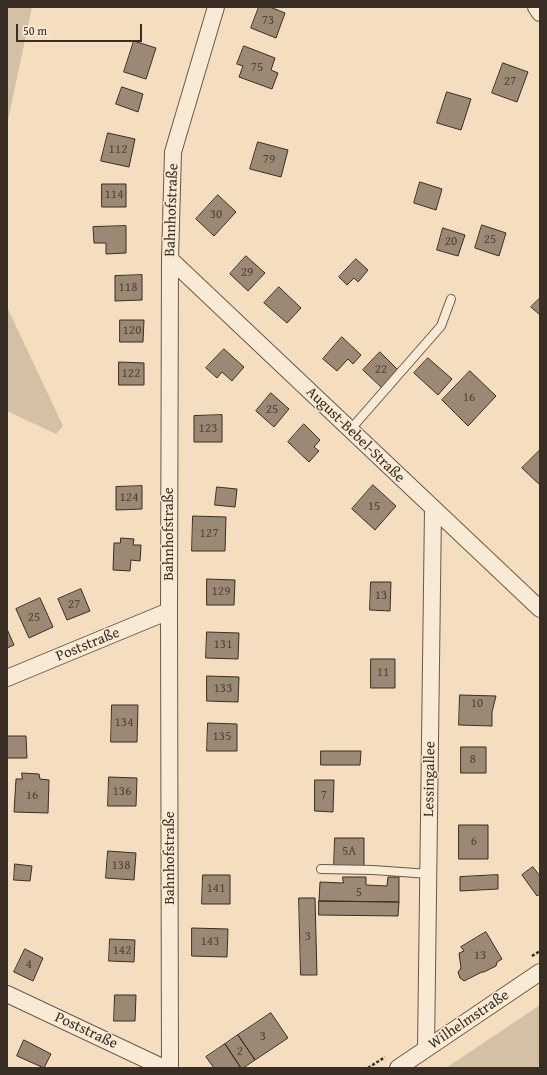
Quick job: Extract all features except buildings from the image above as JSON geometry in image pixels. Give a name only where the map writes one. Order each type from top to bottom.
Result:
[{"type":"street","name":"Bahnhofstraße","points":[[170,1068],[170,259],[173,152],[216,7]]},
{"type":"street","points":[[536,7],[540,13]]},
{"type":"street","name":"August-Bebel-Straße","points":[[170,259],[540,609]]},
{"type":"street","name":"Lessingallee","points":[[426,1049],[433,509]]},
{"type":"street","name":"Poststraße","points":[[7,678],[169,611]]},
{"type":"street","name":"Wilhelmstraße","points":[[398,1068],[540,972]]},
{"type":"street","name":"Poststraße","points":[[7,994],[164,1068]]},
{"type":"lane","points":[[350,430],[441,326],[451,299]]},
{"type":"lane","points":[[321,869],[373,870],[429,874]]},
{"type":"shaded area","points":[[7,7],[32,7],[7,125]]},
{"type":"shaded area","points":[[7,307],[63,426],[56,434],[7,411]]},
{"type":"shaded area","points":[[540,1005],[540,1068],[446,1068]]}]
